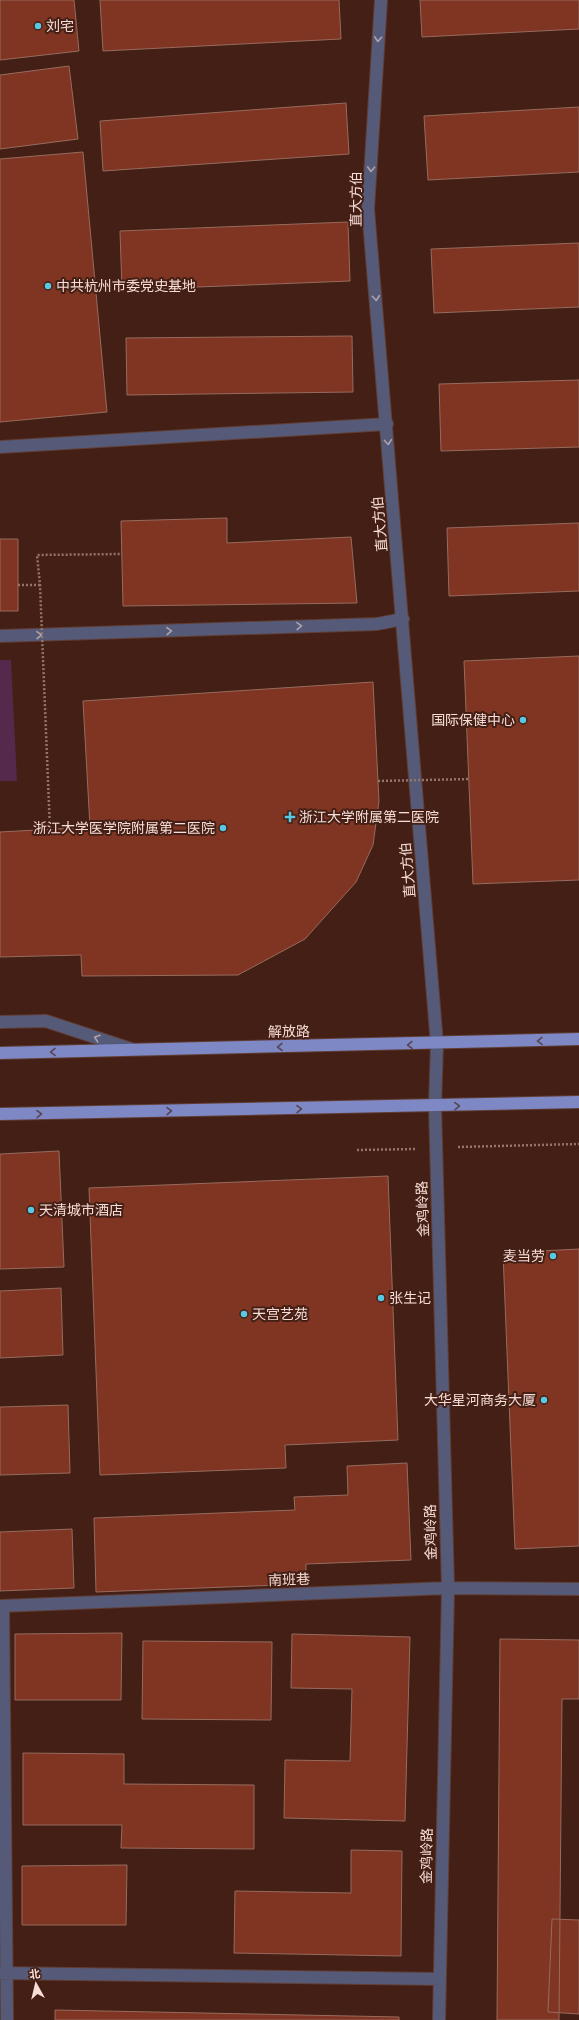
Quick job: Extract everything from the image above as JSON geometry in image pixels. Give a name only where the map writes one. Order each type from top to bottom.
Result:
[{"type":"main road","name":"解放路","points":[[0,1053],[437,1044],[579,1039]]},
{"type":"main road","points":[[0,1114],[579,1102]]},
{"type":"street","name":"直大方伯","points":[[380,0],[368,209],[437,1044]]},
{"type":"street","points":[[0,448],[386,424]]},
{"type":"street","points":[[0,636],[377,624],[403,619]]},
{"type":"street","points":[[0,1022],[46,1022],[134,1050]]},
{"type":"street","name":"金鸡岭路","points":[[437,1044],[435,1106],[448,1588],[439,2020]]},
{"type":"street","name":"南班巷","points":[[1,1606],[448,1588],[579,1589]]},
{"type":"street","points":[[1,1606],[3,1973],[7,2020]]},
{"type":"street","points":[[3,1973],[440,1979]]},
{"type":"path","points":[[50,830],[40,585],[37,555],[122,554]]},
{"type":"path","points":[[18,585],[40,585]]},
{"type":"path","points":[[378,781],[470,779]]},
{"type":"path","points":[[357,1150],[579,1144]]},
{"type":"shaded area","points":[[0,660],[11,660],[17,781],[0,781]]},
{"type":"building","name":"刘宅","points":[[0,0],[74,0],[79,51],[0,60]]},
{"type":"building","points":[[100,0],[339,0],[341,39],[103,51]]},
{"type":"building","points":[[420,0],[579,0],[579,29],[422,37]]},
{"type":"building","points":[[69,66],[78,139],[0,149],[0,75]]},
{"type":"building","points":[[346,103],[349,154],[103,171],[100,121]]},
{"type":"building","points":[[579,107],[579,172],[428,180],[424,116]]},
{"type":"building","name":"中共杭州市委党史基地","points":[[83,152],[107,412],[0,422],[0,159]]},
{"type":"building","points":[[348,222],[350,281],[122,290],[120,231]]},
{"type":"building","points":[[579,243],[579,307],[434,313],[431,249]]},
{"type":"building","points":[[352,336],[353,392],[127,395],[126,338]]},
{"type":"building","points":[[579,380],[579,447],[441,451],[439,384]]},
{"type":"building","points":[[227,518],[227,543],[351,537],[357,603],[123,606],[121,521]]},
{"type":"building","points":[[579,523],[579,591],[449,596],[447,528]]},
{"type":"building","points":[[0,539],[18,539],[18,611],[0,611]]},
{"type":"building","name":"国际保健中心","points":[[579,656],[579,880],[473,884],[464,661]]},
{"type":"building","name":"浙江大学医学院附属第二医院","points":[[373,682],[379,801],[373,845],[356,882],[305,939],[238,975],[82,976],[81,955],[0,957],[0,832],[90,827],[83,701]]},
{"type":"building","name":"天清城市酒店","points":[[59,1151],[64,1267],[0,1269],[0,1154]]},
{"type":"building","name":"天宫艺苑","points":[[388,1176],[398,1440],[285,1445],[286,1468],[100,1475],[89,1188]]},
{"type":"building","name":"大华星河商务大厦","points":[[579,1249],[579,1546],[515,1549],[503,1253]]},
{"type":"building","points":[[61,1288],[63,1355],[0,1358],[0,1291]]},
{"type":"building","points":[[68,1405],[70,1473],[0,1475],[0,1407]]},
{"type":"building","points":[[407,1463],[411,1560],[306,1564],[306,1584],[96,1592],[94,1518],[295,1510],[294,1497],[348,1495],[347,1466]]},
{"type":"building","points":[[72,1529],[74,1588],[0,1591],[0,1532]]},
{"type":"building","points":[[122,1633],[121,1700],[15,1700],[15,1634]]},
{"type":"building","points":[[292,1634],[410,1637],[405,1821],[284,1818],[285,1760],[350,1761],[352,1689],[291,1688]]},
{"type":"building","points":[[500,1639],[579,1640],[579,1699],[562,1699],[559,2020],[497,2020]]},
{"type":"building","points":[[143,1641],[272,1642],[271,1720],[142,1719]]},
{"type":"building","points":[[23,1753],[124,1754],[124,1784],[254,1785],[254,1849],[121,1848],[122,1825],[23,1825]]},
{"type":"building","points":[[351,1850],[402,1851],[401,1956],[234,1953],[235,1891],[351,1893]]},
{"type":"building","points":[[127,1865],[126,1925],[22,1925],[22,1866]]},
{"type":"building","points":[[552,1919],[579,1920],[579,2014],[548,2012]]},
{"type":"building","points":[[55,2010],[399,2017],[399,2020],[55,2020]]},
{"type":"place","name":"刘宅","points":[[38,26]]},
{"type":"place","name":"中共杭州市委党史基地","points":[[48,286]]},
{"type":"place","name":"国际保健中心","points":[[523,720]]},
{"type":"place","name":"浙江大学附属第二医院","points":[[290,817]]},
{"type":"place","name":"浙江大学医学院附属第二医院","points":[[223,828]]},
{"type":"place","name":"天清城市酒店","points":[[31,1210]]},
{"type":"place","name":"麦当劳","points":[[553,1256]]},
{"type":"place","name":"张生记","points":[[381,1298]]},
{"type":"place","name":"天宫艺苑","points":[[244,1314]]},
{"type":"place","name":"大华星河商务大厦","points":[[544,1400]]}]
